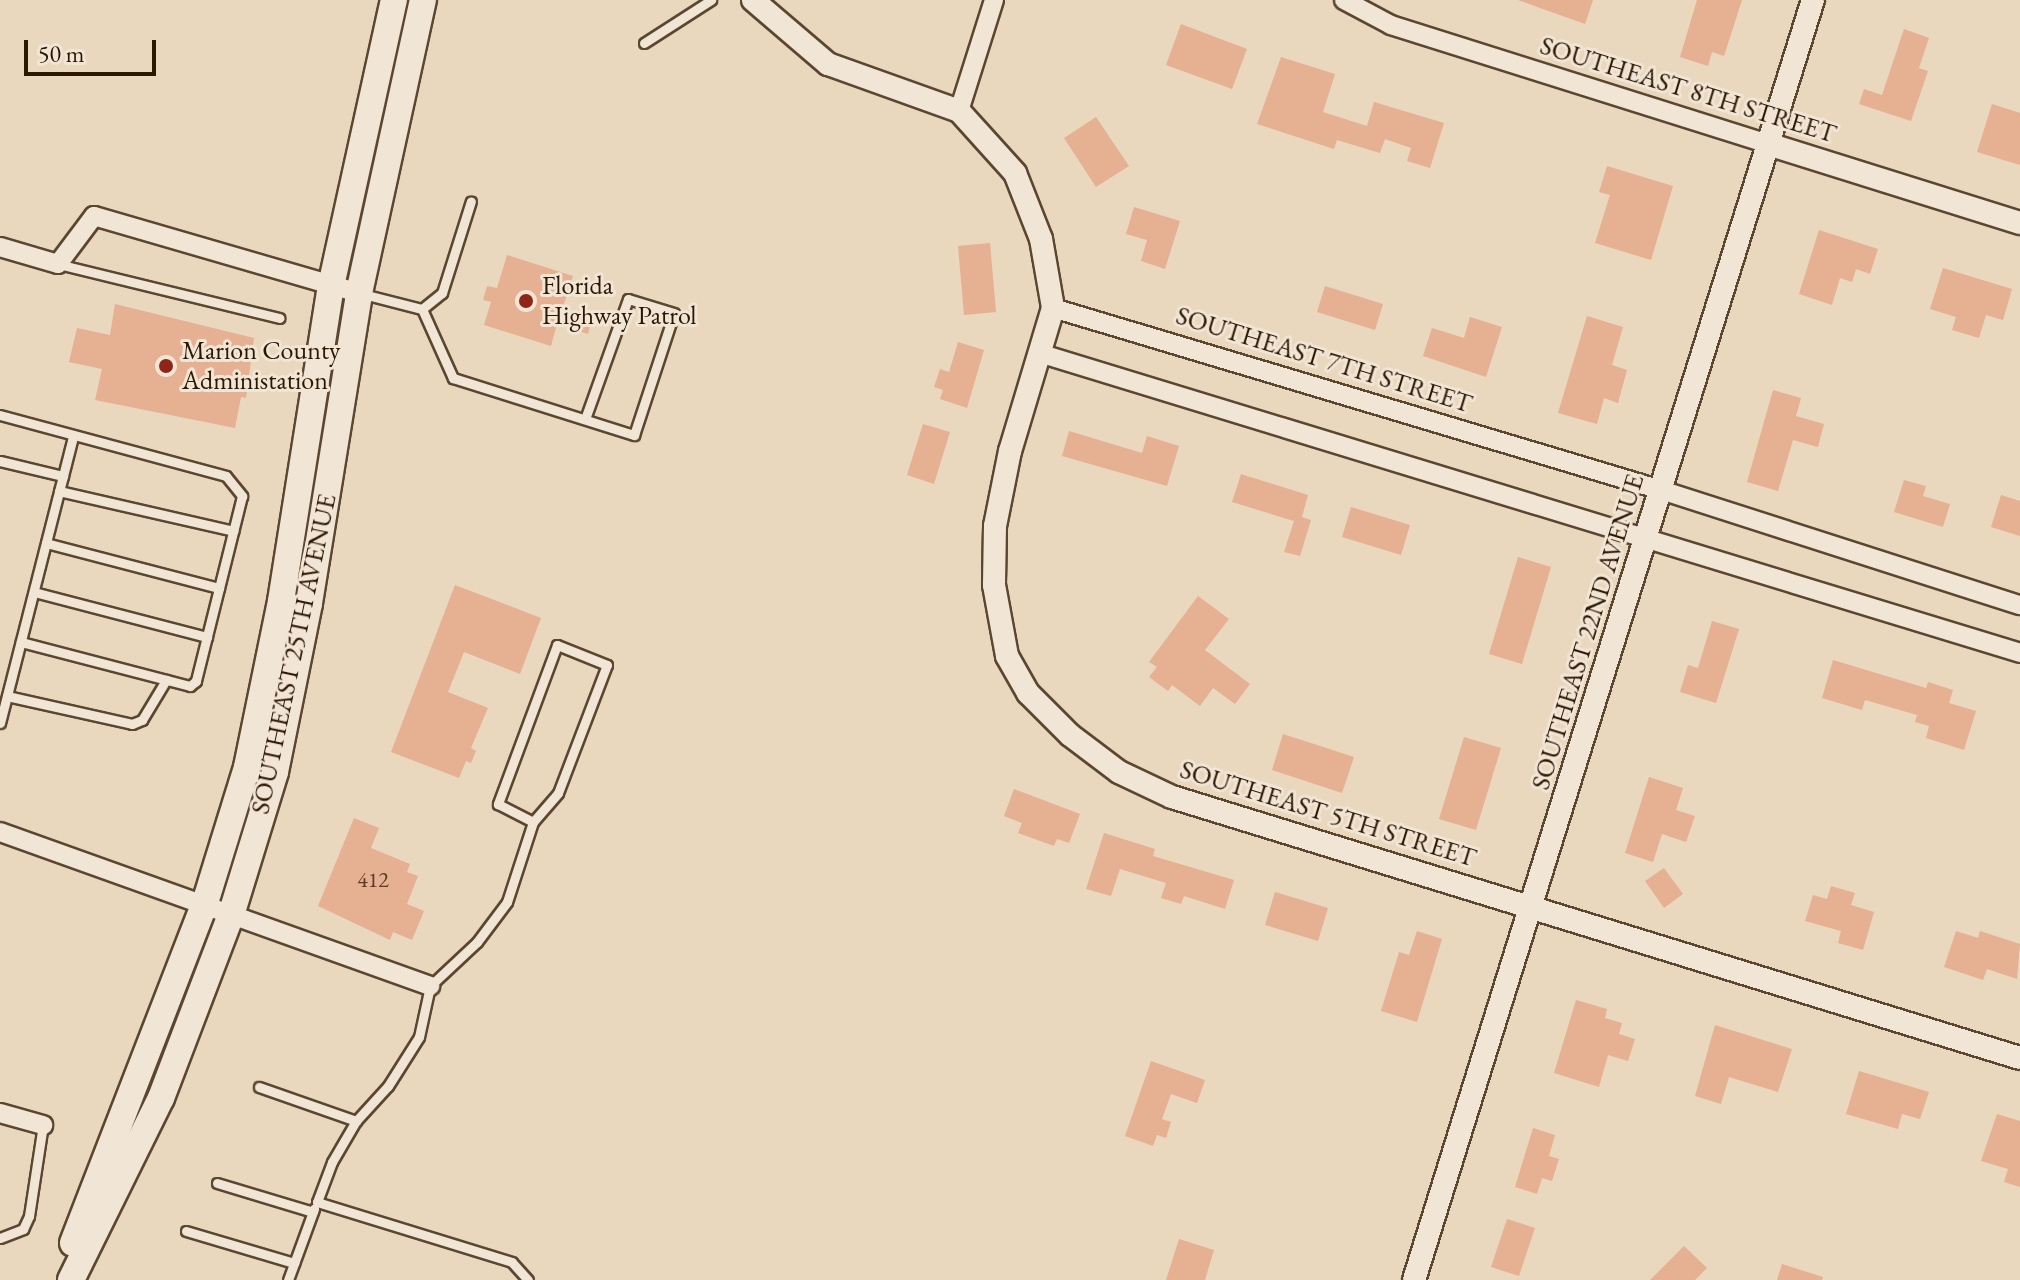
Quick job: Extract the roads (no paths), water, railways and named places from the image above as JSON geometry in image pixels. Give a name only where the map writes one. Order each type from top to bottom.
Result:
[{"type":"main road","name":"SOUTHEAST 25TH AVENUE","points":[[58,1280],[205,903],[247,767],[281,601],[331,286],[394,0]]},
{"type":"main road","name":"SOUTHEAST 25TH AVENUE","points":[[71,1280],[161,1098],[232,912],[281,741],[359,293],[423,0]]},
{"type":"street","points":[[753,0],[828,64],[959,111],[1015,173],[1041,239],[1053,308]]},
{"type":"street","points":[[959,111],[994,0]]},
{"type":"street","name":"SOUTHEAST 8TH STREET","points":[[1344,0],[1391,25],[2020,223]]},
{"type":"street","name":"SOUTHEAST 22ND AVENUE","points":[[1414,1280],[1534,905],[1813,0]]},
{"type":"street","points":[[0,247],[58,264],[94,216],[359,293]]},
{"type":"street","name":"SOUTHEAST 5TH STREET","points":[[1053,308],[1010,451],[995,526],[994,585],[1007,656],[1028,693],[1070,735],[1119,772],[1172,797],[1534,905],[2020,1058]]},
{"type":"street","name":"SOUTHEAST 7TH STREET","points":[[1053,308],[1661,490],[2020,605]]},
{"type":"street","points":[[1039,353],[2020,653]]},
{"type":"street","points":[[0,832],[232,912],[430,986]]},
{"type":"street","points":[[0,1113],[43,1125]]},
{"type":"lane","points":[[644,43],[711,0]]},
{"type":"lane","points":[[422,309],[442,293],[471,201]]},
{"type":"lane","points":[[58,264],[279,318]]},
{"type":"lane","points":[[359,293],[422,309]]},
{"type":"lane","points":[[422,309],[453,378],[634,435],[674,313],[628,299],[585,419]]},
{"type":"lane","points":[[0,415],[226,476],[242,496],[196,681],[190,686],[21,642]]},
{"type":"lane","points":[[0,723],[73,436]]},
{"type":"lane","points":[[0,461],[63,476]]},
{"type":"lane","points":[[59,491],[233,531]]},
{"type":"lane","points":[[46,543],[219,588]]},
{"type":"lane","points":[[34,592],[207,637]]},
{"type":"lane","points":[[288,1280],[332,1162],[356,1121],[388,1086],[419,1037],[430,986],[477,942],[507,902],[533,822],[558,793],[607,665],[557,645],[498,804],[533,822]]},
{"type":"lane","points":[[7,696],[132,724],[142,720],[166,680]]},
{"type":"lane","points":[[259,1087],[356,1121]]},
{"type":"lane","points":[[0,1238],[23,1229],[29,1216],[43,1125]]},
{"type":"lane","points":[[217,1183],[512,1262],[528,1280]]},
{"type":"lane","points":[[186,1231],[294,1263]]},
{"type":"place","name":"Florida Highway Patrol","points":[[526,301]]},
{"type":"place","name":"Marion County Administation","points":[[166,366]]}]
